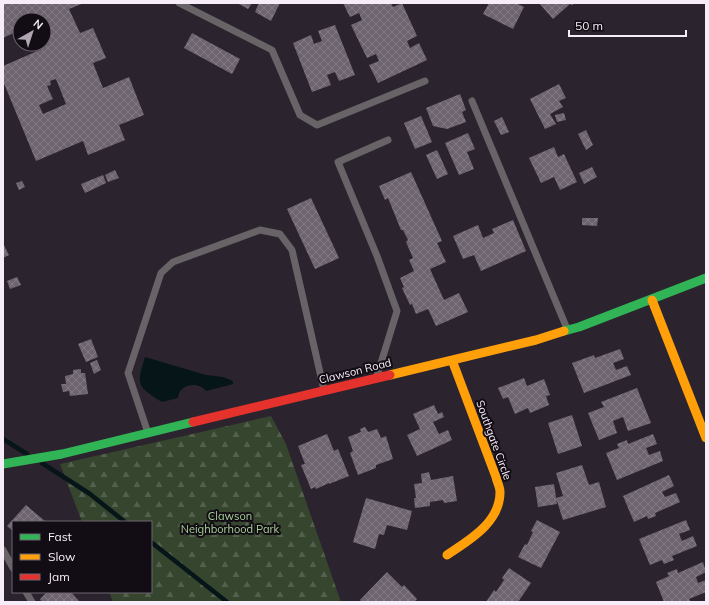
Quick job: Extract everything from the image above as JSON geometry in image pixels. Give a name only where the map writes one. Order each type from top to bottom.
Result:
[{"type":"street","name":"Clawson Road","points":[[3,464],[62,454],[536,340],[568,331],[706,278]]},
{"type":"street","points":[[652,300],[706,438]]},
{"type":"street","name":"Southgate Circle","points":[[447,555],[481,531],[491,520],[497,507],[500,492],[496,477],[452,360]]},
{"type":"lane","points":[[179,3],[272,50],[300,115],[317,125],[425,80]]},
{"type":"lane","points":[[472,101],[568,331]]},
{"type":"lane","points":[[376,378],[397,311],[377,256],[338,162],[388,140]]},
{"type":"lane","points":[[148,433],[128,373],[161,273],[173,262],[260,230],[280,234],[292,250],[324,391]]},
{"type":"lane","points":[[3,550],[12,566]]},
{"type":"lane","points":[[27,593],[32,602]]},
{"type":"green space","name":"Clawson Neighborhood Park","points":[[271,416],[286,444],[341,602],[113,602],[109,593],[152,593],[152,521],[82,521],[60,464]]},
{"type":"shaded area","points":[[145,357],[206,375],[223,377],[233,381],[233,384],[206,391],[203,388],[194,385],[185,387],[179,393],[178,398],[162,402],[143,388],[141,384],[140,374]]},
{"type":"building","points":[[3,3],[84,3],[69,9],[80,33],[93,28],[106,58],[93,63],[103,88],[129,77],[144,115],[119,125],[125,140],[88,155],[83,141],[36,161],[3,81],[3,66],[35,52],[52,52],[52,12],[12,12],[12,34],[3,38]],"holes":[[[56,79],[66,104],[43,114],[39,105],[53,99],[47,86],[51,85],[50,81]]]},
{"type":"building","points":[[237,3],[252,3],[248,9]]},
{"type":"building","points":[[259,3],[280,3],[271,21],[255,12]]},
{"type":"building","points":[[343,3],[391,3],[393,7],[402,3],[417,36],[407,41],[410,48],[419,43],[427,60],[378,83],[369,65],[379,61],[376,54],[367,58],[351,25],[362,20],[359,13],[350,17]]},
{"type":"building","points":[[489,3],[516,3],[524,7],[513,29],[483,14]]},
{"type":"building","points":[[539,3],[575,3],[572,5],[570,4],[553,19]]},
{"type":"building","points":[[335,25],[355,75],[339,81],[335,72],[327,75],[331,85],[312,92],[293,43],[311,35],[314,44],[322,41],[318,31]]},
{"type":"building","points":[[192,33],[240,59],[232,74],[184,48]]},
{"type":"building","points":[[559,84],[566,98],[559,101],[563,107],[550,114],[556,124],[545,129],[530,99]]},
{"type":"building","points":[[460,94],[466,110],[462,112],[466,122],[447,129],[433,126],[426,108]]},
{"type":"building","points":[[564,113],[566,120],[557,122],[555,115]]},
{"type":"building","points":[[421,116],[432,142],[415,149],[404,123]]},
{"type":"building","points":[[502,117],[509,132],[501,135],[494,121]]},
{"type":"building","points":[[586,130],[593,145],[586,150],[578,134]]},
{"type":"building","points":[[468,133],[475,149],[467,152],[474,169],[459,175],[445,143]]},
{"type":"building","points":[[554,147],[558,157],[564,154],[577,182],[560,190],[554,177],[541,183],[529,158]]},
{"type":"building","points":[[437,150],[448,174],[437,179],[426,155]]},
{"type":"building","points":[[592,167],[597,177],[584,184],[579,173]]},
{"type":"building","points":[[115,170],[119,178],[108,182],[105,175]]},
{"type":"building","points":[[411,172],[442,241],[437,243],[446,262],[430,269],[444,300],[459,293],[468,312],[436,326],[428,309],[416,314],[412,304],[410,305],[402,288],[404,287],[400,278],[414,271],[409,260],[413,258],[406,242],[408,240],[403,230],[401,230],[388,198],[385,200],[379,186]]},
{"type":"building","points":[[103,175],[106,183],[85,193],[81,184]]},
{"type":"building","points":[[22,181],[25,187],[19,190],[16,183]]},
{"type":"building","points":[[311,198],[339,258],[315,269],[287,209]]},
{"type":"building","points":[[582,218],[598,218],[597,226],[582,225]]},
{"type":"building","points":[[513,220],[526,251],[481,271],[474,255],[463,259],[453,236],[478,225],[483,238],[494,233],[492,229]]},
{"type":"building","points":[[4,245],[9,255],[3,258],[3,246]]},
{"type":"building","points":[[17,277],[21,285],[10,289],[7,281]]},
{"type":"building","points":[[91,339],[98,357],[86,362],[78,344]]},
{"type":"building","points":[[620,349],[624,359],[613,363],[616,370],[627,366],[631,375],[584,393],[572,363],[594,355],[595,358]]},
{"type":"building","points":[[97,360],[101,370],[94,374],[90,363]]},
{"type":"building","points":[[81,369],[81,373],[85,373],[88,394],[70,396],[69,391],[63,392],[61,384],[66,384],[65,376],[73,374],[73,370]]},
{"type":"building","points":[[524,378],[527,386],[544,379],[550,395],[546,396],[549,405],[530,413],[528,408],[515,414],[508,397],[503,399],[498,388]]},
{"type":"building","points":[[637,388],[651,423],[628,431],[623,417],[613,421],[617,433],[599,440],[588,413],[604,407],[601,402]]},
{"type":"building","points":[[434,405],[438,414],[442,412],[444,417],[433,422],[439,434],[448,430],[452,440],[417,456],[407,435],[420,429],[413,414]]},
{"type":"building","points":[[572,415],[582,446],[558,454],[548,423]]},
{"type":"building","points":[[365,427],[368,432],[377,429],[381,438],[386,436],[393,459],[376,465],[376,468],[358,475],[350,453],[353,451],[348,437],[361,432],[360,429]]},
{"type":"building","points":[[327,434],[334,451],[338,449],[349,476],[316,489],[315,487],[311,489],[301,465],[305,464],[298,446]]},
{"type":"building","points":[[653,434],[657,444],[646,448],[649,455],[660,451],[663,461],[617,480],[606,453],[619,448],[617,444],[627,440],[628,444]]},
{"type":"building","points":[[582,465],[589,485],[599,482],[606,507],[563,520],[556,498],[563,496],[556,473]]},
{"type":"building","points":[[429,472],[431,480],[453,476],[457,501],[444,503],[443,500],[430,502],[430,506],[415,508],[414,498],[416,498],[414,484],[422,483],[421,474]]},
{"type":"building","points":[[669,475],[674,486],[662,492],[665,497],[676,493],[680,502],[655,513],[656,516],[648,519],[647,516],[634,522],[623,496]]},
{"type":"building","points":[[554,484],[557,504],[538,507],[535,487]]},
{"type":"building","points":[[366,498],[412,511],[407,530],[387,525],[384,535],[379,534],[375,549],[353,542]]},
{"type":"building","points":[[26,505],[45,521],[12,521],[12,530],[7,526]]},
{"type":"building","points":[[537,520],[560,532],[541,568],[518,557],[525,544],[527,545],[533,532],[531,531]]},
{"type":"building","points":[[686,520],[690,530],[679,534],[682,541],[693,536],[697,546],[672,556],[674,560],[664,564],[662,560],[650,565],[639,539]]},
{"type":"building","points":[[703,562],[706,572],[696,577],[698,583],[706,580],[706,592],[689,599],[691,602],[664,602],[656,582],[669,576],[667,573],[677,569],[678,573]]},
{"type":"building","points":[[509,568],[531,583],[518,602],[486,602],[494,590],[496,592],[504,580],[502,578]]},
{"type":"building","points":[[387,572],[402,587],[404,585],[417,599],[414,602],[362,602],[360,600]]},
{"type":"building","points":[[46,593],[72,593],[80,602],[42,602],[40,599]]},
{"type":"waterway","points":[[3,439],[27,454]]},
{"type":"waterway","points":[[42,463],[90,494],[124,521]]},
{"type":"waterway","points":[[152,543],[227,602]]},
{"type":"traffic: fast","points":[[564,331],[579,327],[706,278]]},
{"type":"traffic: fast","points":[[3,464],[62,454],[193,422]]},
{"type":"traffic: slow","points":[[652,300],[706,438]]},
{"type":"traffic: slow","points":[[390,375],[536,340],[564,331]]},
{"type":"traffic: slow","points":[[447,555],[482,530],[489,522],[499,503],[500,492],[500,488],[452,360]]},
{"type":"traffic: jam","points":[[193,422],[390,375]]}]
